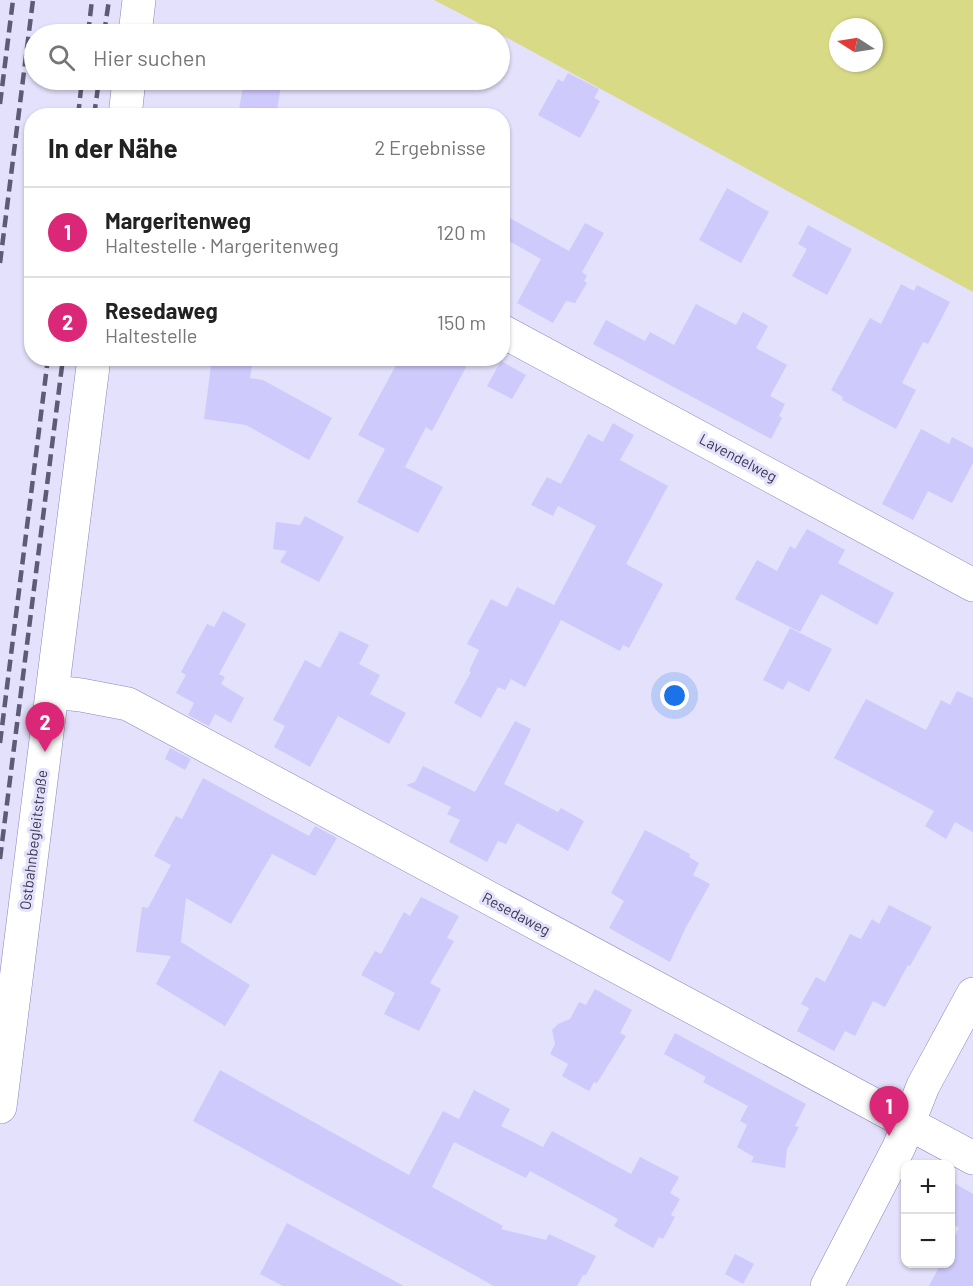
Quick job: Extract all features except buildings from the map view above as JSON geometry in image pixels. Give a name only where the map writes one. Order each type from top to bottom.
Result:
[{"type":"street","points":[[136,24],[139,0]]},
{"type":"street","points":[[126,108],[128,90]]},
{"type":"street","name":"Lavendelweg","points":[[510,335],[973,585]]},
{"type":"street","name":"Ostbahnbegleitstraße","points":[[0,1107],[93,366]]},
{"type":"street","name":"Resedaweg","points":[[53,692],[128,704],[973,1158]]},
{"type":"street","points":[[827,1286],[899,1147],[923,1086],[973,994]]},
{"type":"green space","points":[[434,0],[973,0],[973,292],[510,39],[510,24],[481,24]]},
{"type":"railway","points":[[0,104],[13,0]]},
{"type":"railway","points":[[30,24],[33,0]]},
{"type":"railway","points":[[89,24],[92,0]]},
{"type":"railway","points":[[105,24],[109,0]]},
{"type":"railway","points":[[0,263],[24,72]]},
{"type":"railway","points":[[79,108],[81,90]]},
{"type":"railway","points":[[95,108],[98,90]]},
{"type":"railway","points":[[0,743],[47,366]]},
{"type":"railway","points":[[0,859],[62,366]]},
{"type":"place","name":"Resedaweg","points":[[45,752]]},
{"type":"place","name":"Margeritenweg","points":[[889,1136]]}]
